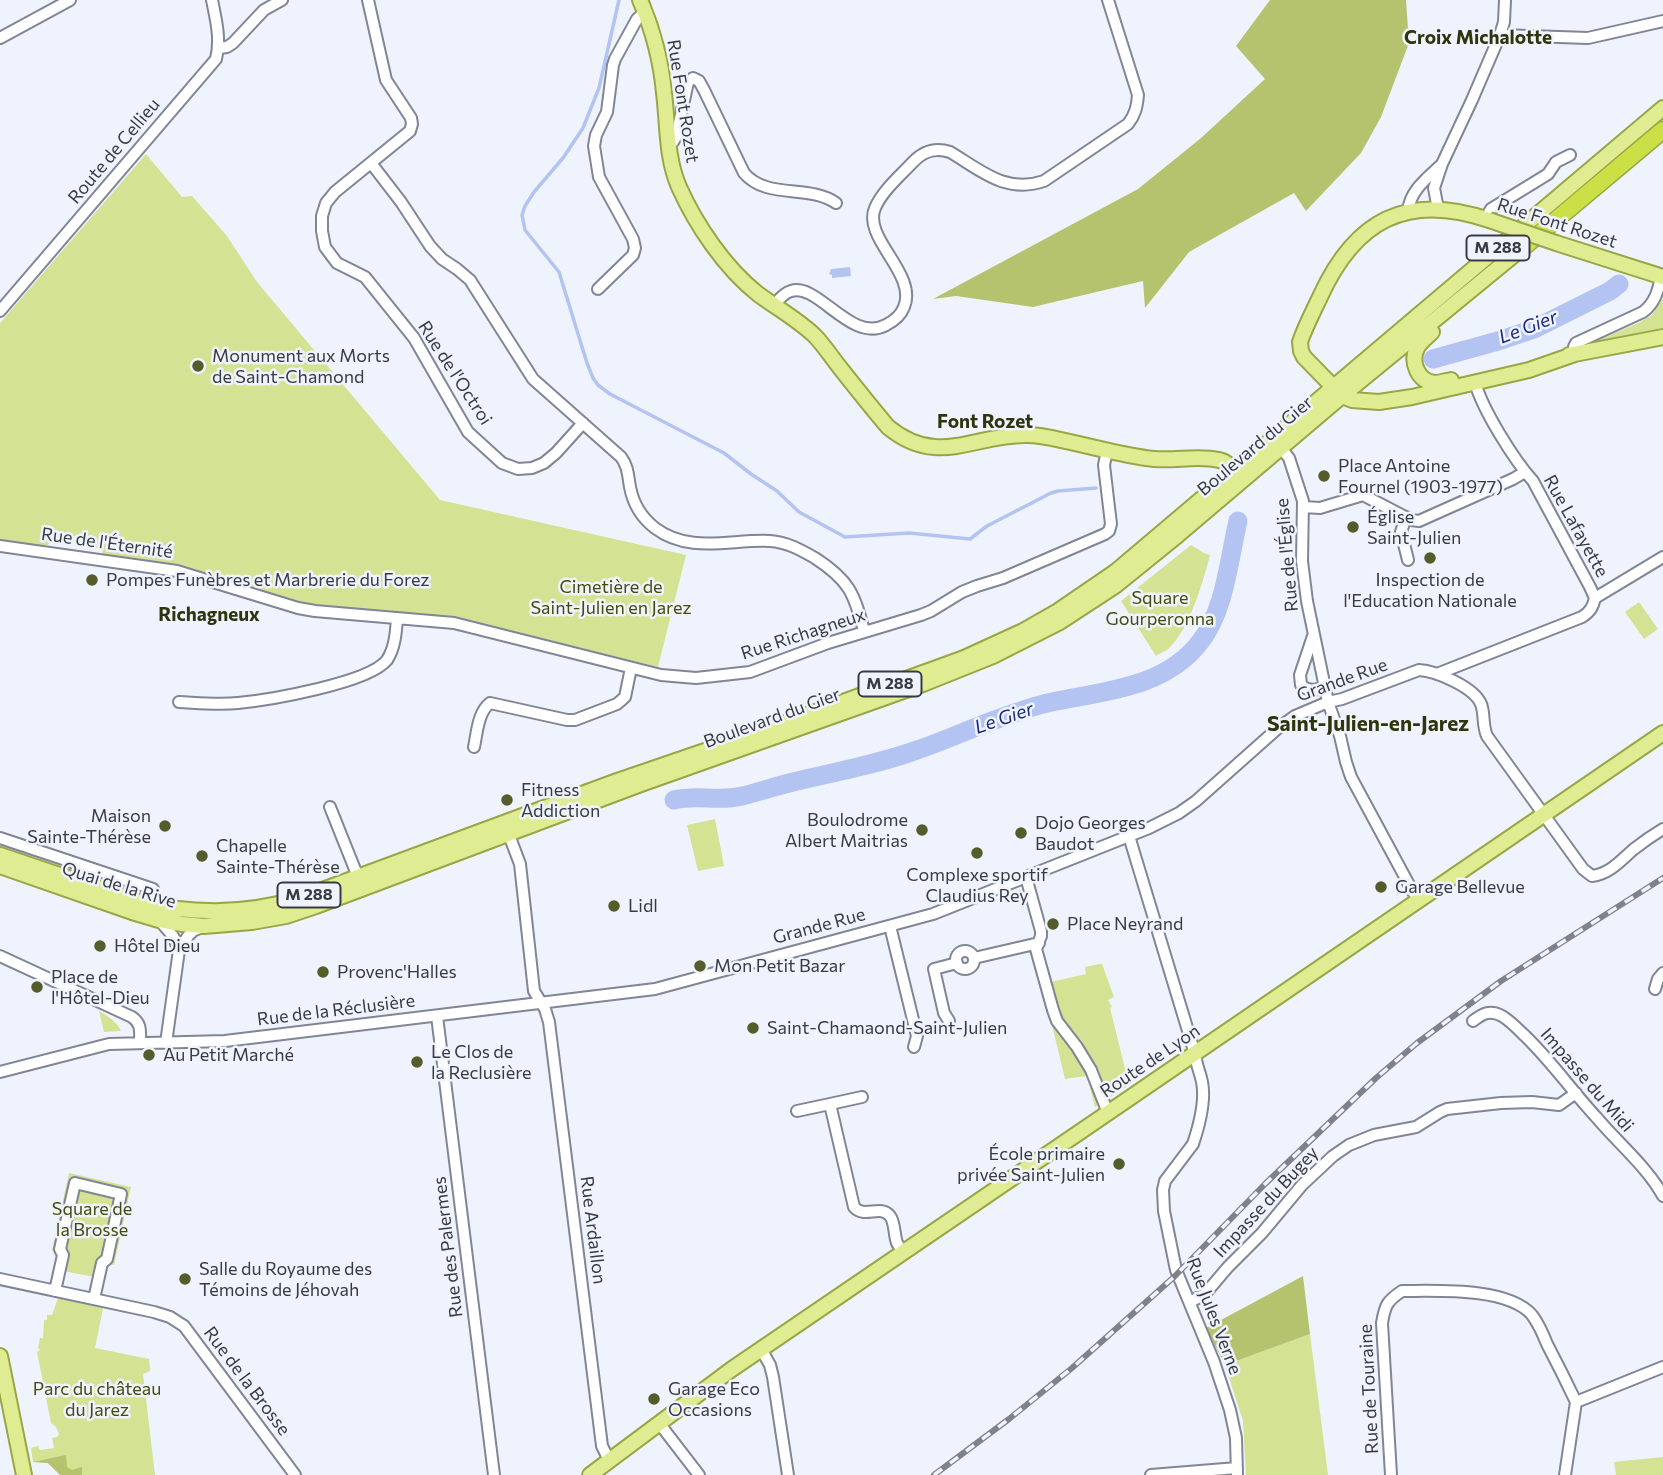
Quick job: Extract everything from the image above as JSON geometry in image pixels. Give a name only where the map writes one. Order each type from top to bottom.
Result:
[{"type":"highway","name":"M 288","points":[[1526,244],[1663,130]]},
{"type":"main road","name":"Rue Font Rozet","points":[[643,6],[656,42],[662,70],[672,167],[680,188],[717,252],[750,287],[814,336],[888,427],[906,439],[927,446],[950,447],[1007,436],[1032,435],[1158,460],[1216,459],[1228,463],[1239,476]]},
{"type":"main road","name":"M 288","points":[[1337,392],[1663,108]]},
{"type":"main road","name":"Rue Font Rozet","points":[[1408,211],[1438,209],[1487,220],[1662,277]]},
{"type":"main road","points":[[1408,211],[1387,218],[1346,251],[1334,268],[1300,342],[1304,357],[1337,392],[1362,402],[1388,401],[1529,370],[1576,355]]},
{"type":"main road","points":[[1526,244],[1419,345],[1414,361],[1423,379],[1434,383],[1527,361],[1576,355],[1663,337]]},
{"type":"main road","name":"M 288","points":[[1337,392],[1511,258]]},
{"type":"main road","points":[[1475,382],[1503,367]]},
{"type":"main road","name":"Boulevard du Gier","points":[[507,828],[923,684],[993,656],[1060,622],[1115,586],[1178,536],[1239,476],[1337,392]]},
{"type":"main road","name":"Route de Lyon","points":[[593,1474],[761,1349],[1663,733]]},
{"type":"main road","name":"Quai de la Rive","points":[[0,855],[136,901],[197,912],[221,912],[261,908],[298,899],[507,828]]},
{"type":"main road","name":"Quai de la Rive","points":[[0,866],[159,920],[204,926],[286,916],[507,828]]},
{"type":"main road","points":[[0,1356],[24,1475]]},
{"type":"street","points":[[0,37],[70,0]]},
{"type":"street","points":[[212,0],[219,48],[233,43],[255,18],[278,2]]},
{"type":"street","points":[[368,0],[386,80],[411,118],[412,124],[410,131],[371,163],[430,246],[442,259],[470,280],[533,379],[626,462],[635,503],[652,526],[675,539],[689,543],[770,541],[785,543],[801,550],[828,567],[845,583],[855,598],[864,631]]},
{"type":"street","points":[[775,304],[782,295],[793,290],[805,291],[857,326],[882,328],[899,316],[907,298],[901,276],[875,229],[872,219],[874,209],[883,194],[917,158],[927,151],[943,150],[1001,182],[1030,186],[1044,181],[1128,124],[1134,117],[1138,95],[1108,0]]},
{"type":"street","points":[[1438,209],[1434,188],[1442,164],[1500,35],[1506,0]]},
{"type":"street","points":[[598,289],[633,255],[635,248],[629,231],[599,177],[594,141],[607,112],[615,59],[643,6]]},
{"type":"street","points":[[1500,35],[1588,38],[1663,21]]},
{"type":"street","name":"Route de Cellieu","points":[[0,311],[216,59],[219,48]]},
{"type":"street","points":[[668,143],[673,142],[676,137],[688,82],[693,78],[704,90],[744,173],[750,180],[765,187],[824,197],[836,203]]},
{"type":"street","points":[[1487,220],[1491,209],[1548,174],[1556,162],[1570,155]]},
{"type":"street","name":"Rue de l'Octroi","points":[[371,163],[326,202],[322,216],[325,247],[337,262],[365,277],[414,338],[468,432],[502,463],[517,469],[532,468],[544,463],[556,453],[583,423]]},
{"type":"street","points":[[1408,211],[1408,204],[1417,188],[1442,164]]},
{"type":"street","points":[[1576,355],[1576,342],[1650,307],[1662,277]]},
{"type":"street","name":"Rue Lafayette","points":[[1475,382],[1502,436],[1533,481],[1595,598]]},
{"type":"street","name":"Rue de l'Église","points":[[1277,443],[1289,458],[1304,507],[1302,561],[1306,595],[1328,702],[1346,762],[1351,777],[1420,900]]},
{"type":"street","name":"Rue Richagneux","points":[[208,580],[298,608],[454,623],[661,675],[714,677],[750,671],[812,648],[921,615],[970,589],[1003,578],[1105,534],[1111,524],[1105,480],[1104,461],[1107,450]]},
{"type":"street","name":"Rue Lafayette","points":[[1406,517],[1419,521],[1426,519],[1525,472]]},
{"type":"street","points":[[1304,507],[1320,508],[1363,495],[1406,517],[1402,532],[1408,560]]},
{"type":"street","name":"Rue de l'Éternité","points":[[0,546],[168,569],[208,580]]},
{"type":"street","name":"Grande Rue","points":[[603,996],[655,989],[933,914],[1149,828],[1179,813],[1207,792],[1295,716],[1412,672],[1428,671],[1437,674],[1582,617],[1593,606],[1595,598],[1663,557]]},
{"type":"street","points":[[179,702],[236,703],[270,699],[359,677],[377,669],[387,659],[393,647],[397,618]]},
{"type":"street","points":[[1313,635],[1300,675],[1301,685],[1306,690],[1325,687]]},
{"type":"street","points":[[474,747],[482,712],[490,703],[575,720],[622,700],[631,668]]},
{"type":"street","points":[[1437,674],[1476,697],[1480,703],[1484,729],[1492,742],[1583,869],[1592,876],[1611,870],[1663,829]]},
{"type":"street","points":[[330,807],[358,877]]},
{"type":"street","name":"Rue Ardaillon","points":[[507,828],[520,864],[534,991],[549,1022],[602,1446],[609,1460]]},
{"type":"street","name":"Rue Jules Verne","points":[[1129,836],[1203,1086],[1201,1113],[1193,1144],[1169,1174],[1163,1190],[1163,1199],[1167,1233],[1176,1270],[1214,1362],[1230,1410],[1236,1438],[1237,1472]]},
{"type":"street","points":[[0,838],[153,890]]},
{"type":"street","points":[[1026,877],[1041,931],[1036,949],[1057,1021],[1091,1070],[1108,1113]]},
{"type":"street","points":[[159,920],[173,936],[179,950]]},
{"type":"street","points":[[166,1043],[179,950],[193,930],[204,926]]},
{"type":"street","points":[[890,926],[916,1036],[914,1047]]},
{"type":"street","points":[[949,1021],[944,1013],[934,969],[957,963],[963,969],[969,968],[974,964],[974,958],[1039,943]]},
{"type":"street","points":[[0,956],[132,1017],[140,1026],[140,1042]]},
{"type":"street","points":[[1655,989],[1663,973]]},
{"type":"street","name":"Rue de la Réclusière","points":[[0,1072],[109,1044],[225,1041],[603,996]]},
{"type":"street","name":"Impasse du Midi","points":[[1473,1021],[1490,1012],[1502,1016],[1538,1048],[1651,1178],[1663,1196]]},
{"type":"street","name":"Rue des Palermes","points":[[437,1016],[494,1475]]},
{"type":"street","name":"Impasse du Bugey","points":[[1190,1302],[1205,1294],[1262,1233],[1288,1200],[1349,1145],[1374,1135],[1416,1127],[1444,1110],[1532,1102],[1559,1105],[1576,1093]]},
{"type":"street","points":[[797,1111],[862,1097]]},
{"type":"street","points":[[830,1104],[853,1207],[862,1213],[888,1213],[903,1253]]},
{"type":"street","points":[[55,1291],[63,1255],[60,1249],[75,1183],[121,1194],[107,1259],[102,1263],[94,1300]]},
{"type":"street","name":"Rue de la Brosse","points":[[0,1279],[154,1312],[170,1317],[184,1326],[295,1475]]},
{"type":"street","name":"Rue de Touraine","points":[[1391,1475],[1381,1323],[1384,1307],[1391,1298],[1402,1292],[1486,1294],[1509,1299],[1521,1305],[1540,1329],[1576,1402]]},
{"type":"street","points":[[761,1349],[773,1377],[788,1475]]},
{"type":"street","points":[[1564,1475],[1576,1402],[1663,1367]]},
{"type":"street","points":[[659,1423],[699,1475]]},
{"type":"street","points":[[1151,1475],[1237,1472]]},
{"type":"green space","points":[[1270,0],[1406,0],[1409,43],[1381,117],[1361,153],[1306,211],[1294,193],[1189,252],[1145,308],[1143,281],[1033,307],[956,296],[933,299],[1138,189],[1201,138],[1265,79],[1236,46]]},
{"type":"green space","name":"Cimetière de Saint-Julien en Jarez","points":[[146,154],[182,197],[192,196],[227,236],[257,282],[440,500],[686,555],[658,667],[448,618],[326,610],[176,565],[102,557],[103,549],[89,547],[83,535],[68,539],[58,538],[43,548],[0,541],[0,323]]},
{"type":"green space","points":[[1663,299],[1663,328],[1594,342],[1651,316]]},
{"type":"green space","name":"Square Gourperonna","points":[[1191,545],[1210,555],[1204,578],[1184,628],[1169,648],[1156,656],[1121,601]]},
{"type":"green space","points":[[1639,602],[1658,629],[1644,639],[1625,612]]},
{"type":"green space","points":[[715,819],[724,866],[698,871],[687,825]]},
{"type":"green space","points":[[1102,964],[1114,997],[1108,1000],[1112,1007],[1110,1008],[1129,1085],[1095,1107],[1087,1076],[1065,1079],[1042,984],[1086,974],[1085,967]]},
{"type":"green space","points":[[99,1011],[112,1020],[121,1031],[104,1032]]},
{"type":"green space","name":"Square de la Brosse","points":[[69,1173],[131,1187],[114,1265],[108,1264],[105,1279],[53,1269],[57,1253],[52,1251]]},
{"type":"green space","points":[[1303,1276],[1310,1334],[1225,1365],[1206,1328]]},
{"type":"green space","name":"Parc du château du Jarez","points":[[58,1298],[103,1308],[95,1348],[149,1359],[150,1371],[143,1374],[155,1475],[60,1475],[48,1463],[33,1462],[31,1448],[54,1448],[52,1438],[59,1434],[51,1423],[37,1352],[40,1350],[40,1338],[43,1338],[44,1320],[47,1320],[47,1315],[52,1315]]},
{"type":"green space","points":[[1310,1334],[1328,1475],[1246,1475],[1243,1421],[1225,1365]]},
{"type":"green space","points":[[66,1455],[67,1467],[72,1470],[82,1467],[82,1475],[60,1475],[48,1463],[33,1462]]},
{"type":"green space","points":[[1663,1457],[1663,1475],[1616,1475],[1614,1462]]},
{"type":"water","points":[[850,267],[851,276],[832,278],[829,274],[831,269]]},
{"type":"waterway","points":[[619,0],[599,88],[583,128],[563,158],[534,192],[522,215],[525,230],[559,272],[587,363],[598,385],[610,394],[724,453],[777,491],[799,512],[845,537],[909,533],[970,539],[987,526],[1051,493],[1096,488]]},
{"type":"waterway","name":"Le Gier","points":[[1433,359],[1534,329],[1619,284]]},
{"type":"waterway","name":"Le Gier","points":[[674,800],[733,798],[871,764],[928,746],[1034,706],[1112,690],[1152,678],[1186,657],[1208,629],[1221,600],[1238,521]]},
{"type":"railway","points":[[934,1475],[1072,1368],[1174,1277],[1265,1184],[1376,1078],[1417,1043],[1501,981],[1663,878]]},
{"type":"place","name":"Monument aux Morts de Saint-Chamond","points":[[198,366]]},
{"type":"place","name":"Place Antoine Fournel (1903-1977)","points":[[1324,476]]},
{"type":"place","name":"Église Saint-Julien","points":[[1353,527]]},
{"type":"place","name":"Inspection de l'Education Nationale","points":[[1430,558]]},
{"type":"place","name":"Pompes Funèbres et Marbrerie du Forez","points":[[92,580]]},
{"type":"place","name":"Fitness Addiction","points":[[507,800]]},
{"type":"place","name":"Maison Sainte-Thérèse","points":[[165,826]]},
{"type":"place","name":"Boulodrome Albert Maitrias","points":[[922,830]]},
{"type":"place","name":"Dojo Georges Baudot","points":[[1021,833]]},
{"type":"place","name":"Complexe sportif Claudius Rey","points":[[977,853]]},
{"type":"place","name":"Chapelle Sainte-Thérèse","points":[[202,856]]},
{"type":"place","name":"Garage Bellevue","points":[[1381,887]]},
{"type":"place","name":"Lidl","points":[[614,906]]},
{"type":"place","name":"Place Neyrand","points":[[1053,924]]},
{"type":"place","name":"Hôtel Dieu","points":[[100,946]]},
{"type":"place","name":"Mon Petit Bazar","points":[[700,966]]},
{"type":"place","name":"Provenc'Halles","points":[[323,972]]},
{"type":"place","name":"Place de l'Hôtel-Dieu","points":[[37,987]]},
{"type":"place","name":"Saint-Chamaond-Saint-Julien","points":[[753,1028]]},
{"type":"place","name":"Au Petit Marché","points":[[149,1055]]},
{"type":"place","name":"Le Clos de la Reclusière","points":[[417,1062]]},
{"type":"place","name":"École primaire privée Saint-Julien","points":[[1119,1164]]},
{"type":"place","name":"Salle du Royaume des Témoins de Jéhovah","points":[[185,1279]]},
{"type":"place","name":"Garage Eco Occasions","points":[[654,1399]]},
{"type":"district","name":"Croix Michalotte","points":[[1478,38]]},
{"type":"district","name":"Font Rozet","points":[[985,422]]},
{"type":"district","name":"Richagneux","points":[[209,615]]},
{"type":"district","name":"Saint-Julien-en-Jarez","points":[[1368,724]]}]
